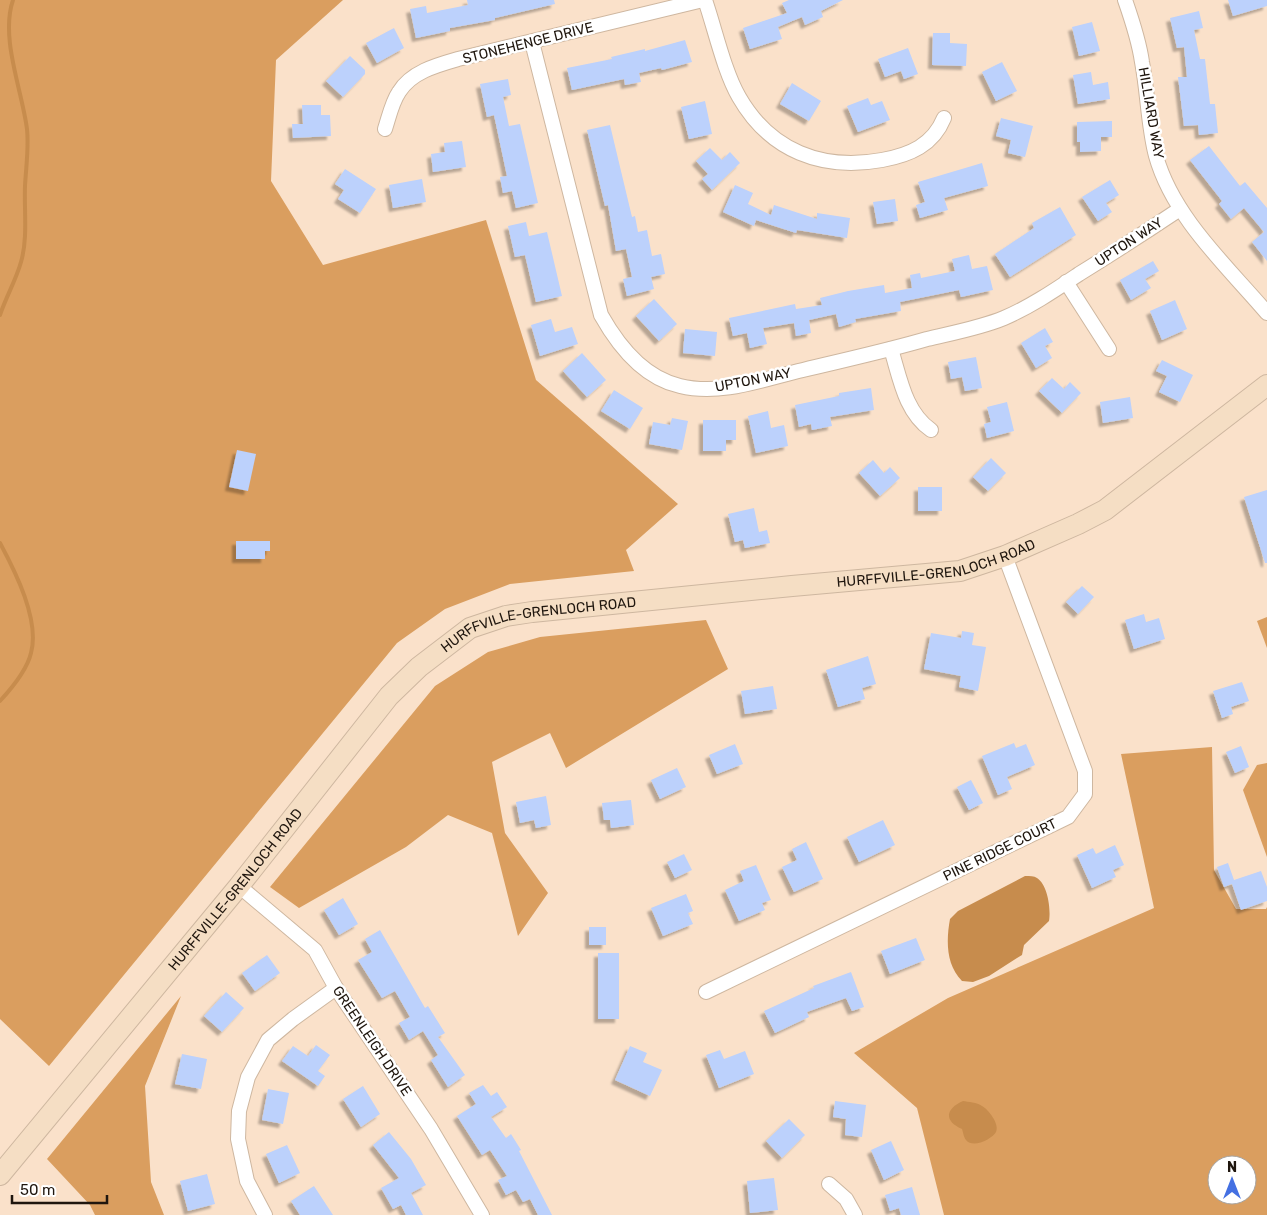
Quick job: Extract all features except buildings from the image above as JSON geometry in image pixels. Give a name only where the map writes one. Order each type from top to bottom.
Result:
[{"type":"main road","name":"HURFFVILLE-GRENLOCH ROAD","points":[[0,1175],[239,886],[389,696],[419,667],[470,628],[506,616],[532,612],[960,571],[1005,556],[1105,510],[1267,385]]},
{"type":"street","name":"STONEHENGE DRIVE","points":[[385,129],[398,93],[407,82],[419,74],[444,63],[704,0]]},
{"type":"street","points":[[704,0],[733,84],[740,98],[758,124],[783,145],[800,154],[840,164],[888,159],[924,146],[940,130],[944,118]]},
{"type":"street","name":"HILLIARD WAY","points":[[1130,2],[1156,155],[1168,187],[1180,209],[1203,239],[1267,313]]},
{"type":"street","name":"UPTON WAY","points":[[532,42],[601,315],[622,348],[635,361],[663,381],[679,386],[707,390],[737,386],[891,349],[1002,319],[1022,310],[1180,209]]},
{"type":"street","points":[[1066,282],[1109,349]]},
{"type":"street","points":[[891,349],[907,400],[921,423],[931,430]]},
{"type":"street","name":"PINE RIDGE COURT","points":[[706,992],[1068,817],[1085,794],[1085,771],[1005,556]]},
{"type":"street","name":"GREENLEIGH DRIVE","points":[[239,886],[315,950],[336,988],[431,1129],[482,1215]]},
{"type":"street","points":[[266,1215],[247,1181],[238,1139],[239,1111],[248,1077],[268,1040],[292,1019],[336,988]]},
{"type":"street","points":[[830,1184],[846,1199],[855,1215]]},
{"type":"shaded area","points":[[0,0],[343,0],[276,60],[271,181],[323,265],[486,220],[536,380],[678,504],[626,550],[634,571],[510,584],[445,609],[397,643],[49,1066],[0,1019]]},
{"type":"shaded area","points":[[1267,617],[1267,648],[1257,621]]},
{"type":"shaded area","points":[[706,620],[728,669],[566,768],[550,733],[492,762],[505,833],[548,893],[518,936],[492,833],[448,815],[406,847],[299,908],[270,887],[435,686],[488,652],[540,637]]},
{"type":"shaded area","points":[[1212,747],[1214,870],[1236,909],[1266,909],[1267,907],[1267,1215],[944,1215],[917,1108],[854,1053],[948,998],[1154,908],[1121,754]]},
{"type":"shaded area","points":[[1267,763],[1267,857],[1243,790],[1257,765]]},
{"type":"shaded area","points":[[1025,876],[1036,877],[1044,886],[1050,911],[1049,921],[1024,945],[1022,955],[989,976],[973,982],[962,981],[953,968],[948,952],[950,919],[958,911]]},
{"type":"shaded area","points":[[181,996],[145,1086],[151,1182],[164,1215],[95,1215],[90,1205],[47,1159]]},
{"type":"shaded area","points":[[963,1101],[980,1105],[990,1113],[997,1129],[994,1135],[982,1142],[973,1144],[965,1139],[962,1129],[952,1122],[949,1115],[950,1111],[957,1104]]},
{"type":"waterway","points":[[0,315],[21,262],[25,234],[28,136],[10,47],[10,15],[13,0]]},
{"type":"waterway","points":[[0,543],[19,581],[29,611],[33,640],[31,653],[23,672],[0,701]]}]
